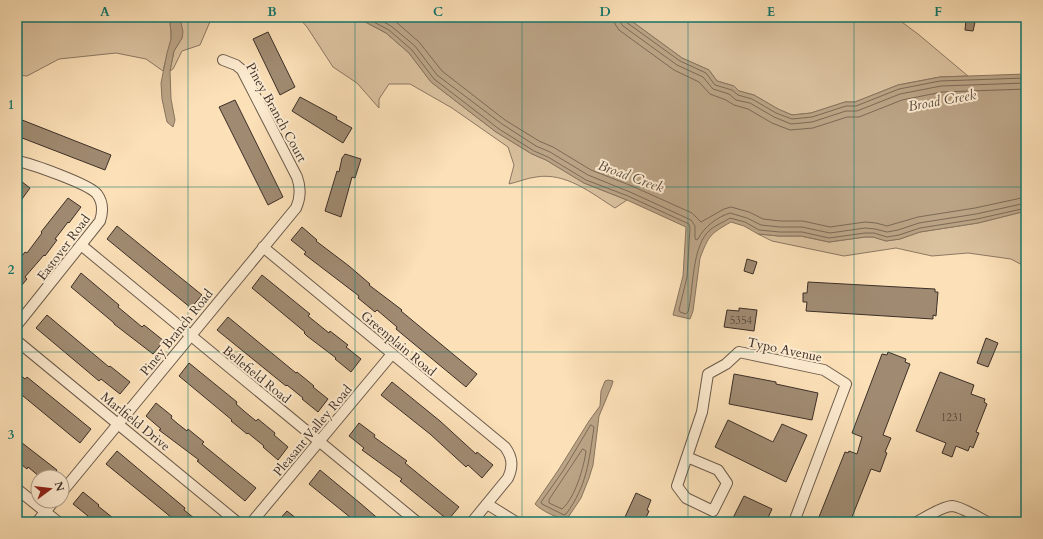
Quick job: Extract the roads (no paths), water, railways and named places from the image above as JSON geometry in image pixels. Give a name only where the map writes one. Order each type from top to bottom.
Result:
[{"type":"street","name":"Piney Branch Court","points":[[223,60],[236,65],[242,70],[297,177],[300,186]]},
{"type":"street","name":"Eastover Road","points":[[17,161],[32,164],[91,188],[100,199],[102,205],[100,221],[17,325]]},
{"type":"street","name":"Piney Branch Road","points":[[70,482],[296,208],[299,201],[300,186]]},
{"type":"street","name":"Bellefield Road","points":[[81,245],[417,522]]},
{"type":"street","name":"Greenplain Road","points":[[264,246],[505,447],[510,454],[512,462],[511,471],[508,478],[487,504]]},
{"type":"street","name":"Marlfield Drive","points":[[17,341],[237,522]]},
{"type":"street","name":"Typo Avenue","points":[[687,457],[718,470],[726,483],[713,511],[686,498],[677,486],[702,412],[708,374],[726,364],[739,352],[824,370],[846,384],[794,522]]},
{"type":"street","name":"Pleasant Valley Road","points":[[252,522],[392,354]]},
{"type":"street","points":[[17,488],[58,522]]},
{"type":"street","points":[[472,522],[487,504],[516,522]]},
{"type":"street","points":[[917,522],[946,507],[952,506],[988,522]]},
{"type":"street","points":[[37,522],[47,509]]},
{"type":"water","points":[[171,17],[180,17],[183,32],[182,38],[174,51],[170,71],[171,99],[175,120],[173,127],[167,122],[162,99],[161,83],[171,39]]},
{"type":"water","name":"Broad Creek","points":[[356,17],[626,17],[682,58],[709,70],[717,81],[734,86],[739,91],[754,95],[778,109],[792,115],[811,113],[845,102],[855,102],[898,85],[940,77],[1026,74],[1026,211],[978,223],[920,232],[900,239],[886,241],[873,237],[865,237],[829,242],[801,236],[758,234],[744,226],[731,222],[711,236],[703,250],[700,258],[693,311],[690,319],[673,315],[683,276],[686,227],[627,200],[584,183],[496,132],[431,82],[409,53],[386,33]]},
{"type":"water","points":[[605,381],[613,381],[599,416],[593,465],[581,498],[567,519],[550,514],[535,504],[600,406],[601,391]]}]
